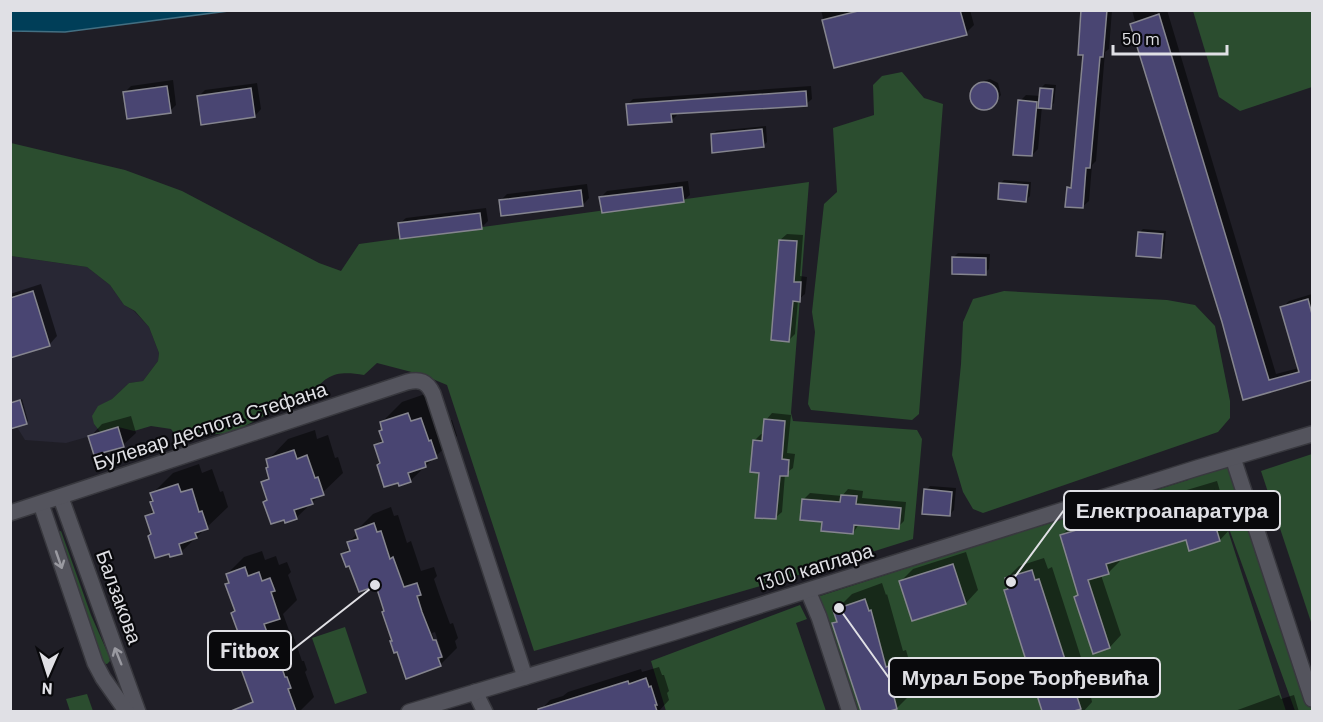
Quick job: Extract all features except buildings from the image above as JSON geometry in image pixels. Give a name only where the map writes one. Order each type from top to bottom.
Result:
[{"type":"street","name":"Булевар деспота Стефана","points":[[10,513],[406,382],[422,381],[429,385],[433,394],[525,677]]},
{"type":"street","name":"1300 каплара","points":[[409,711],[808,591],[1312,434]]},
{"type":"street","points":[[1233,458],[1312,699]]},
{"type":"street","name":"Балзакова","points":[[61,498],[138,711]]},
{"type":"street","points":[[41,504],[95,663],[127,711]]},
{"type":"street","points":[[808,591],[850,711]]},
{"type":"street","points":[[475,692],[485,711]]},
{"type":"shaded area","points":[[11,256],[87,267],[110,285],[124,305],[134,311],[149,327],[159,353],[158,361],[143,381],[129,383],[112,399],[98,407],[94,424],[101,433],[66,443],[25,440],[17,427],[11,429]]},
{"type":"green space","points":[[1193,11],[1312,11],[1312,87],[1240,111],[1219,97]]},
{"type":"green space","points":[[902,72],[924,98],[943,104],[919,414],[912,420],[811,410],[808,404],[815,332],[812,312],[824,204],[837,192],[833,128],[874,115],[873,85],[882,76]]},
{"type":"green space","points":[[11,143],[125,170],[182,191],[319,263],[341,271],[359,244],[809,182],[791,413],[793,421],[917,430],[922,439],[913,539],[802,574],[534,651],[447,385],[423,375],[377,363],[364,375],[347,373],[334,375],[322,382],[312,396],[283,406],[236,433],[176,436],[171,429],[151,426],[134,431],[118,427],[101,433],[94,424],[92,416],[98,406],[112,399],[129,383],[143,381],[158,361],[159,353],[149,327],[135,311],[124,305],[110,285],[87,267],[11,256]]},
{"type":"green space","points":[[1004,291],[1167,300],[1195,305],[1215,326],[1230,401],[1230,418],[1218,432],[983,513],[973,509],[963,492],[952,455],[963,322],[973,299]]},
{"type":"green space","points":[[1312,454],[1312,625],[1261,471]]},
{"type":"green space","points":[[1233,458],[1312,699],[1312,711],[1295,711],[1214,487],[1286,711],[857,711],[813,605],[817,588],[820,596],[1010,535],[1009,529],[1039,519],[1041,526],[1188,480],[1186,472]]},
{"type":"green space","points":[[61,531],[91,615],[109,656],[110,661],[107,664],[102,663],[58,532]]},
{"type":"green space","points":[[800,605],[807,619],[796,623],[826,711],[666,711],[651,661]]},
{"type":"green space","points":[[345,627],[367,693],[335,704],[312,638]]},
{"type":"green space","points":[[87,694],[93,711],[70,711],[66,699]]},
{"type":"water","points":[[11,10],[228,11],[65,32],[11,31]]},
{"type":"place","name":"Електроапаратура","points":[[1011,582]]},
{"type":"place","name":"Fitbox","points":[[375,585]]},
{"type":"place","name":"Мурал Боре Ђорђевића","points":[[839,608]]}]
